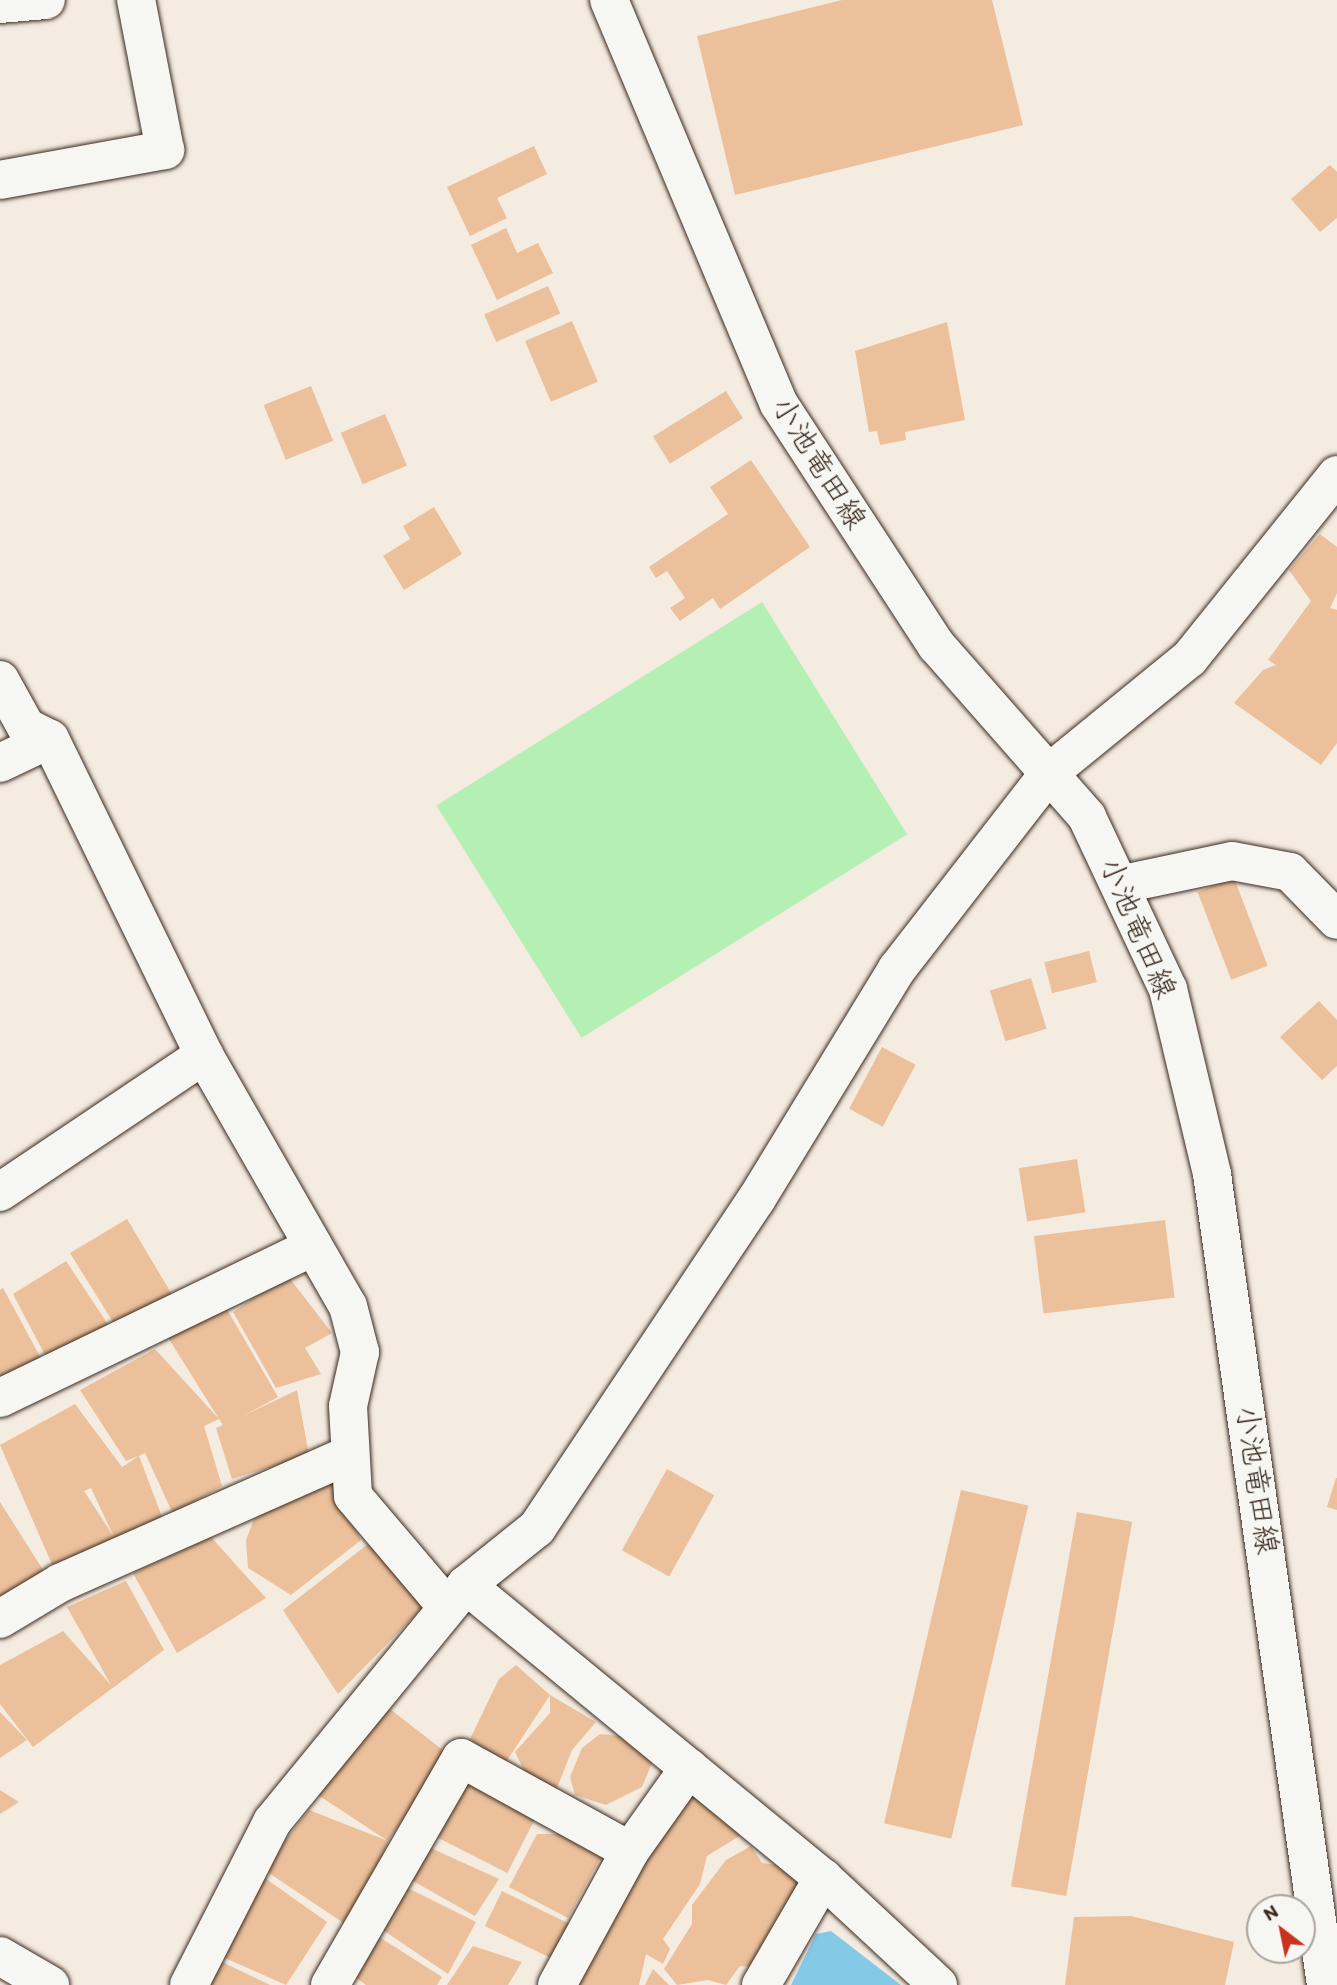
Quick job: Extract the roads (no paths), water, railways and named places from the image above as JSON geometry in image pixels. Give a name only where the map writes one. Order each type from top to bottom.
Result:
[{"type":"street","points":[[0,5],[46,0]]},
{"type":"street","points":[[0,180],[165,150],[136,0]]},
{"type":"street","name":"小池竜田線","points":[[609,0],[779,404],[937,646],[1087,817],[1123,884],[1168,989],[1212,1174],[1326,1985]]},
{"type":"street","points":[[189,1985],[271,1822],[457,1596],[537,1528],[756,1200],[897,969],[1049,773],[1189,659],[1337,475]]},
{"type":"street","points":[[0,680],[26,727],[50,739],[204,1055],[348,1306],[360,1352],[348,1406],[346,1456],[354,1496],[457,1596],[689,1768],[823,1878],[938,1985]]},
{"type":"street","points":[[0,763],[50,739]]},
{"type":"street","points":[[1123,884],[1232,861],[1290,872],[1337,920]]},
{"type":"street","points":[[0,1192],[204,1055]]},
{"type":"street","points":[[0,1398],[313,1247]]},
{"type":"street","points":[[0,1619],[60,1583],[346,1456]]},
{"type":"street","points":[[330,1985],[461,1758],[630,1851]]},
{"type":"street","points":[[557,1985],[630,1851],[689,1768]]},
{"type":"street","points":[[761,1985],[823,1878]]},
{"type":"street","points":[[0,1956],[50,1985]]},
{"type":"water","points":[[831,1931],[901,1985],[791,1985],[816,1934]]}]
